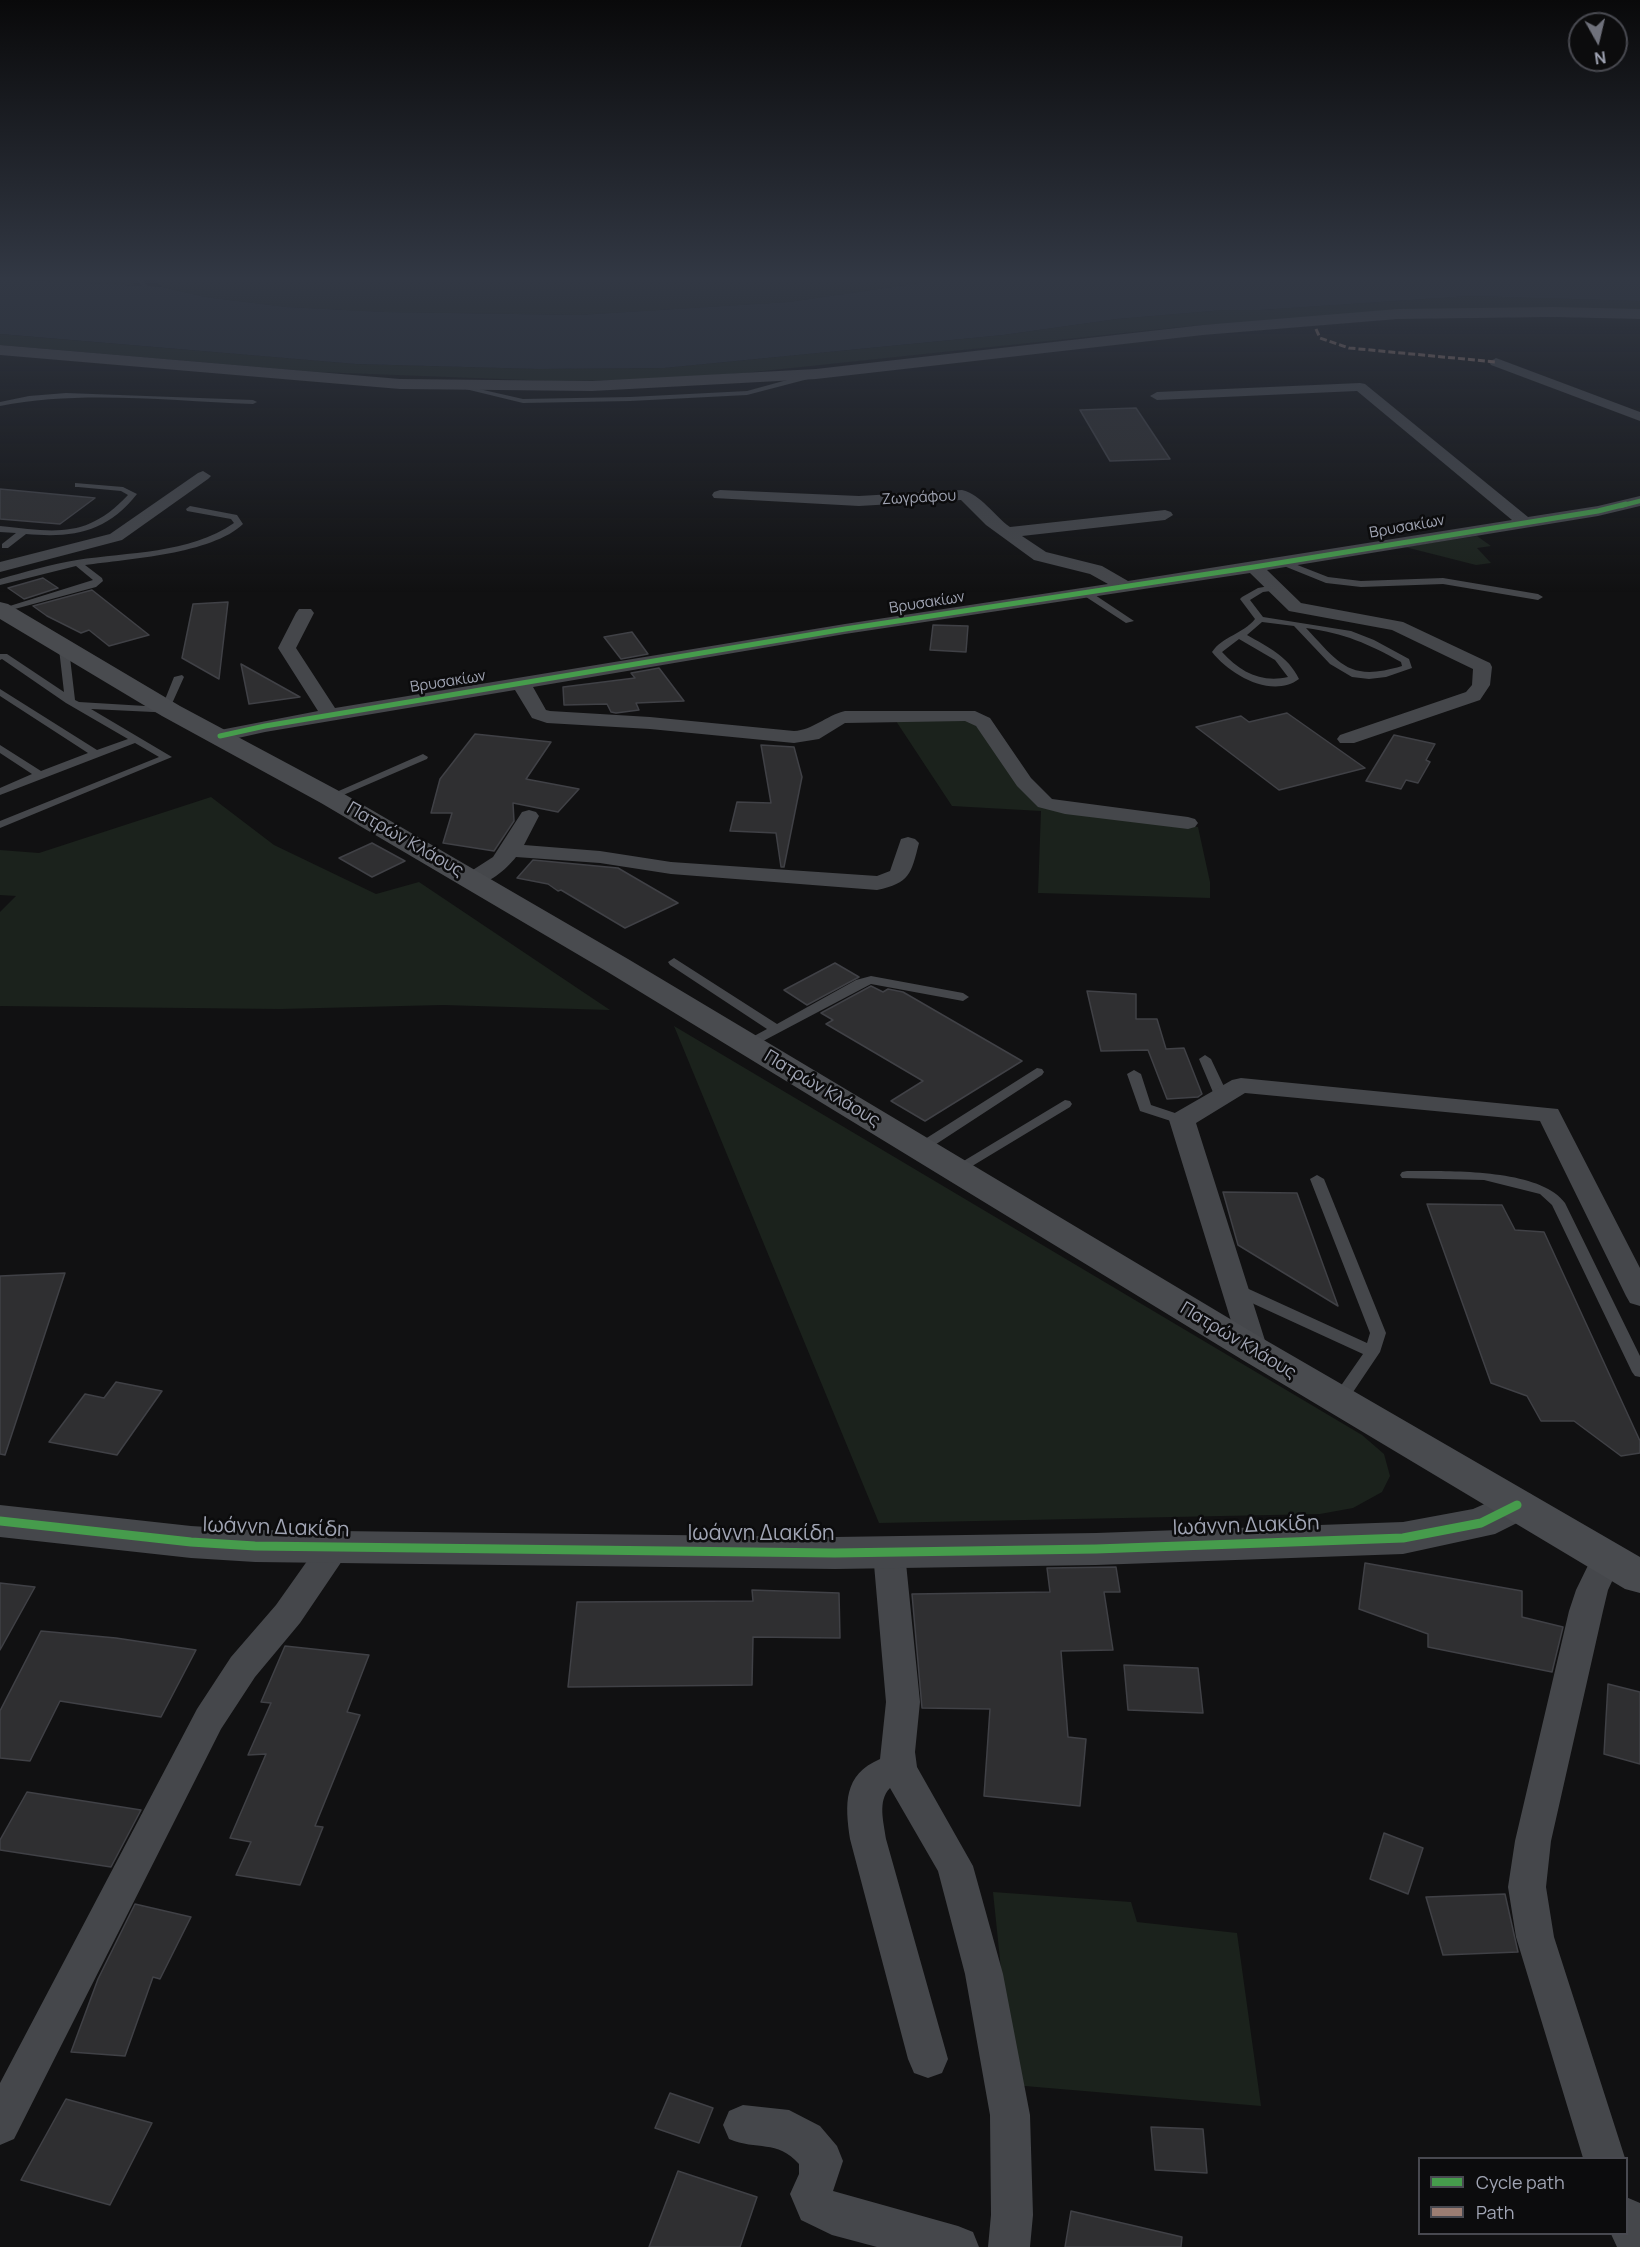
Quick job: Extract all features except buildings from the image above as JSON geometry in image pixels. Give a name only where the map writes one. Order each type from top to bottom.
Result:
[{"type":"main road","points":[[436,384],[592,386],[632,384]]},
{"type":"main road","name":"Πατρών Κλάους","points":[[1,600],[64,649],[168,709],[330,797],[473,880],[954,1171],[1624,1567]]},
{"type":"street","points":[[1553,384],[1640,417]]},
{"type":"street","points":[[1156,396],[1360,387],[1524,522]]},
{"type":"street","points":[[0,567],[116,537],[202,476]]},
{"type":"street","name":"Ζωγράφου","points":[[720,495],[859,501],[962,495],[969,497],[992,522],[1040,556],[1096,570],[1126,587]]},
{"type":"street","name":"Βρυσακίων","points":[[220,736],[247,729],[521,683],[1254,567],[1598,511],[1640,501]]},
{"type":"street","points":[[1009,532],[1165,515]]},
{"type":"street","points":[[1254,567],[1295,607],[1397,626],[1483,668],[1481,685],[1473,696],[1347,739]]},
{"type":"street","points":[[305,613],[287,648],[330,715]]},
{"type":"street","points":[[521,683],[539,714],[547,717],[650,723],[794,737],[816,735],[832,720],[845,717],[968,715],[984,722],[1024,782],[1045,803],[1065,808],[1188,823]]},
{"type":"street","points":[[473,880],[501,862],[529,816]]},
{"type":"street","points":[[510,850],[600,857],[671,868],[877,883],[892,880],[900,873],[908,843]]},
{"type":"street","points":[[1254,1350],[1182,1120],[1241,1086],[1549,1114],[1640,1296]]},
{"type":"street","name":"Ιωάννη Διακίδη","points":[[0,1521],[191,1542],[333,1549],[889,1553],[1096,1549],[1403,1538],[1480,1523],[1517,1504]]},
{"type":"street","points":[[0,2125],[209,1719],[243,1667],[288,1614],[333,1549]]},
{"type":"street","points":[[889,1553],[903,1702],[897,1752],[899,1767],[906,1784],[955,1866],[984,1974],[1010,2115],[1012,2215],[1009,2247]]},
{"type":"street","points":[[1604,2157],[1535,1937],[1527,1887],[1531,1850],[1592,1590],[1624,1567]]},
{"type":"street","points":[[899,1767],[873,1781],[866,1795],[865,1810],[868,1839],[928,2059]]},
{"type":"street","points":[[743,2126],[791,2130],[812,2145],[822,2162],[812,2194],[816,2205],[832,2214],[958,2247]]},
{"type":"street","points":[[1628,2222],[1639,2247]]},
{"type":"lane","points":[[1,403],[66,395],[253,402]]},
{"type":"lane","points":[[0,529],[70,534],[90,530],[125,504],[134,494],[123,489],[78,485]]},
{"type":"lane","points":[[1,600],[77,563],[185,546],[231,532],[239,524],[234,517],[190,509]]},
{"type":"lane","points":[[5,546],[24,531]]},
{"type":"lane","points":[[1282,562],[1326,580],[1360,584],[1443,581],[1538,597]]},
{"type":"lane","points":[[1,600],[93,585],[98,581],[77,563]]},
{"type":"lane","points":[[1275,588],[1261,590],[1245,599],[1260,619],[1297,624],[1361,637],[1406,661],[1407,668],[1369,678],[1350,675],[1297,624]]},
{"type":"lane","points":[[1086,592],[1130,621]]},
{"type":"lane","points":[[1241,636],[1277,656],[1291,669],[1294,679],[1279,683],[1257,681],[1229,667],[1217,652],[1221,645],[1254,630],[1260,619]]},
{"type":"lane","points":[[64,649],[73,703]]},
{"type":"lane","points":[[0,657],[4,656],[73,703],[167,757],[0,825]]},
{"type":"lane","points":[[73,703],[168,709],[179,677]]},
{"type":"lane","points":[[0,692],[96,754]]},
{"type":"lane","points":[[0,792],[136,739]]},
{"type":"lane","points":[[0,748],[40,775]]},
{"type":"lane","points":[[330,797],[423,757]]},
{"type":"lane","points":[[674,962],[776,1029]]},
{"type":"lane","points":[[748,1045],[860,983],[871,980],[963,997]]},
{"type":"lane","points":[[1205,1059],[1222,1097]]},
{"type":"lane","points":[[919,1149],[1037,1072]]},
{"type":"lane","points":[[1134,1074],[1145,1108],[1182,1120]]},
{"type":"lane","points":[[954,1171],[1065,1104]]},
{"type":"lane","points":[[1407,1175],[1484,1176],[1545,1191],[1558,1203],[1640,1372]]},
{"type":"lane","points":[[1317,1179],[1378,1333],[1372,1352],[1339,1400]]},
{"type":"lane","points":[[1235,1289],[1372,1352]]},
{"type":"shaded area","points":[[1477,536],[1491,546],[1477,548],[1491,563],[1476,565],[1405,547]]},
{"type":"shaded area","points":[[968,716],[1045,807],[1198,827],[1210,882],[1210,898],[1038,893],[1041,811],[952,806],[894,718]]},
{"type":"shaded area","points":[[211,797],[274,845],[376,894],[419,882],[610,1010],[443,1005],[280,1009],[0,1006],[0,912],[16,896],[0,895],[0,850],[39,853]]},
{"type":"shaded area","points":[[674,1026],[1362,1435],[1384,1454],[1390,1476],[1382,1492],[1353,1508],[1320,1514],[879,1523]]},
{"type":"shaded area","points":[[993,1892],[1131,1902],[1137,1922],[1237,1933],[1261,2106],[1013,2085]]},
{"type":"cycle path","points":[[220,736],[265,726],[845,629],[1254,567],[1598,511],[1640,501]]},
{"type":"cycle path","points":[[0,1521],[191,1542],[255,1546],[835,1553],[1096,1549],[1403,1538],[1481,1523],[1517,1505]]}]
